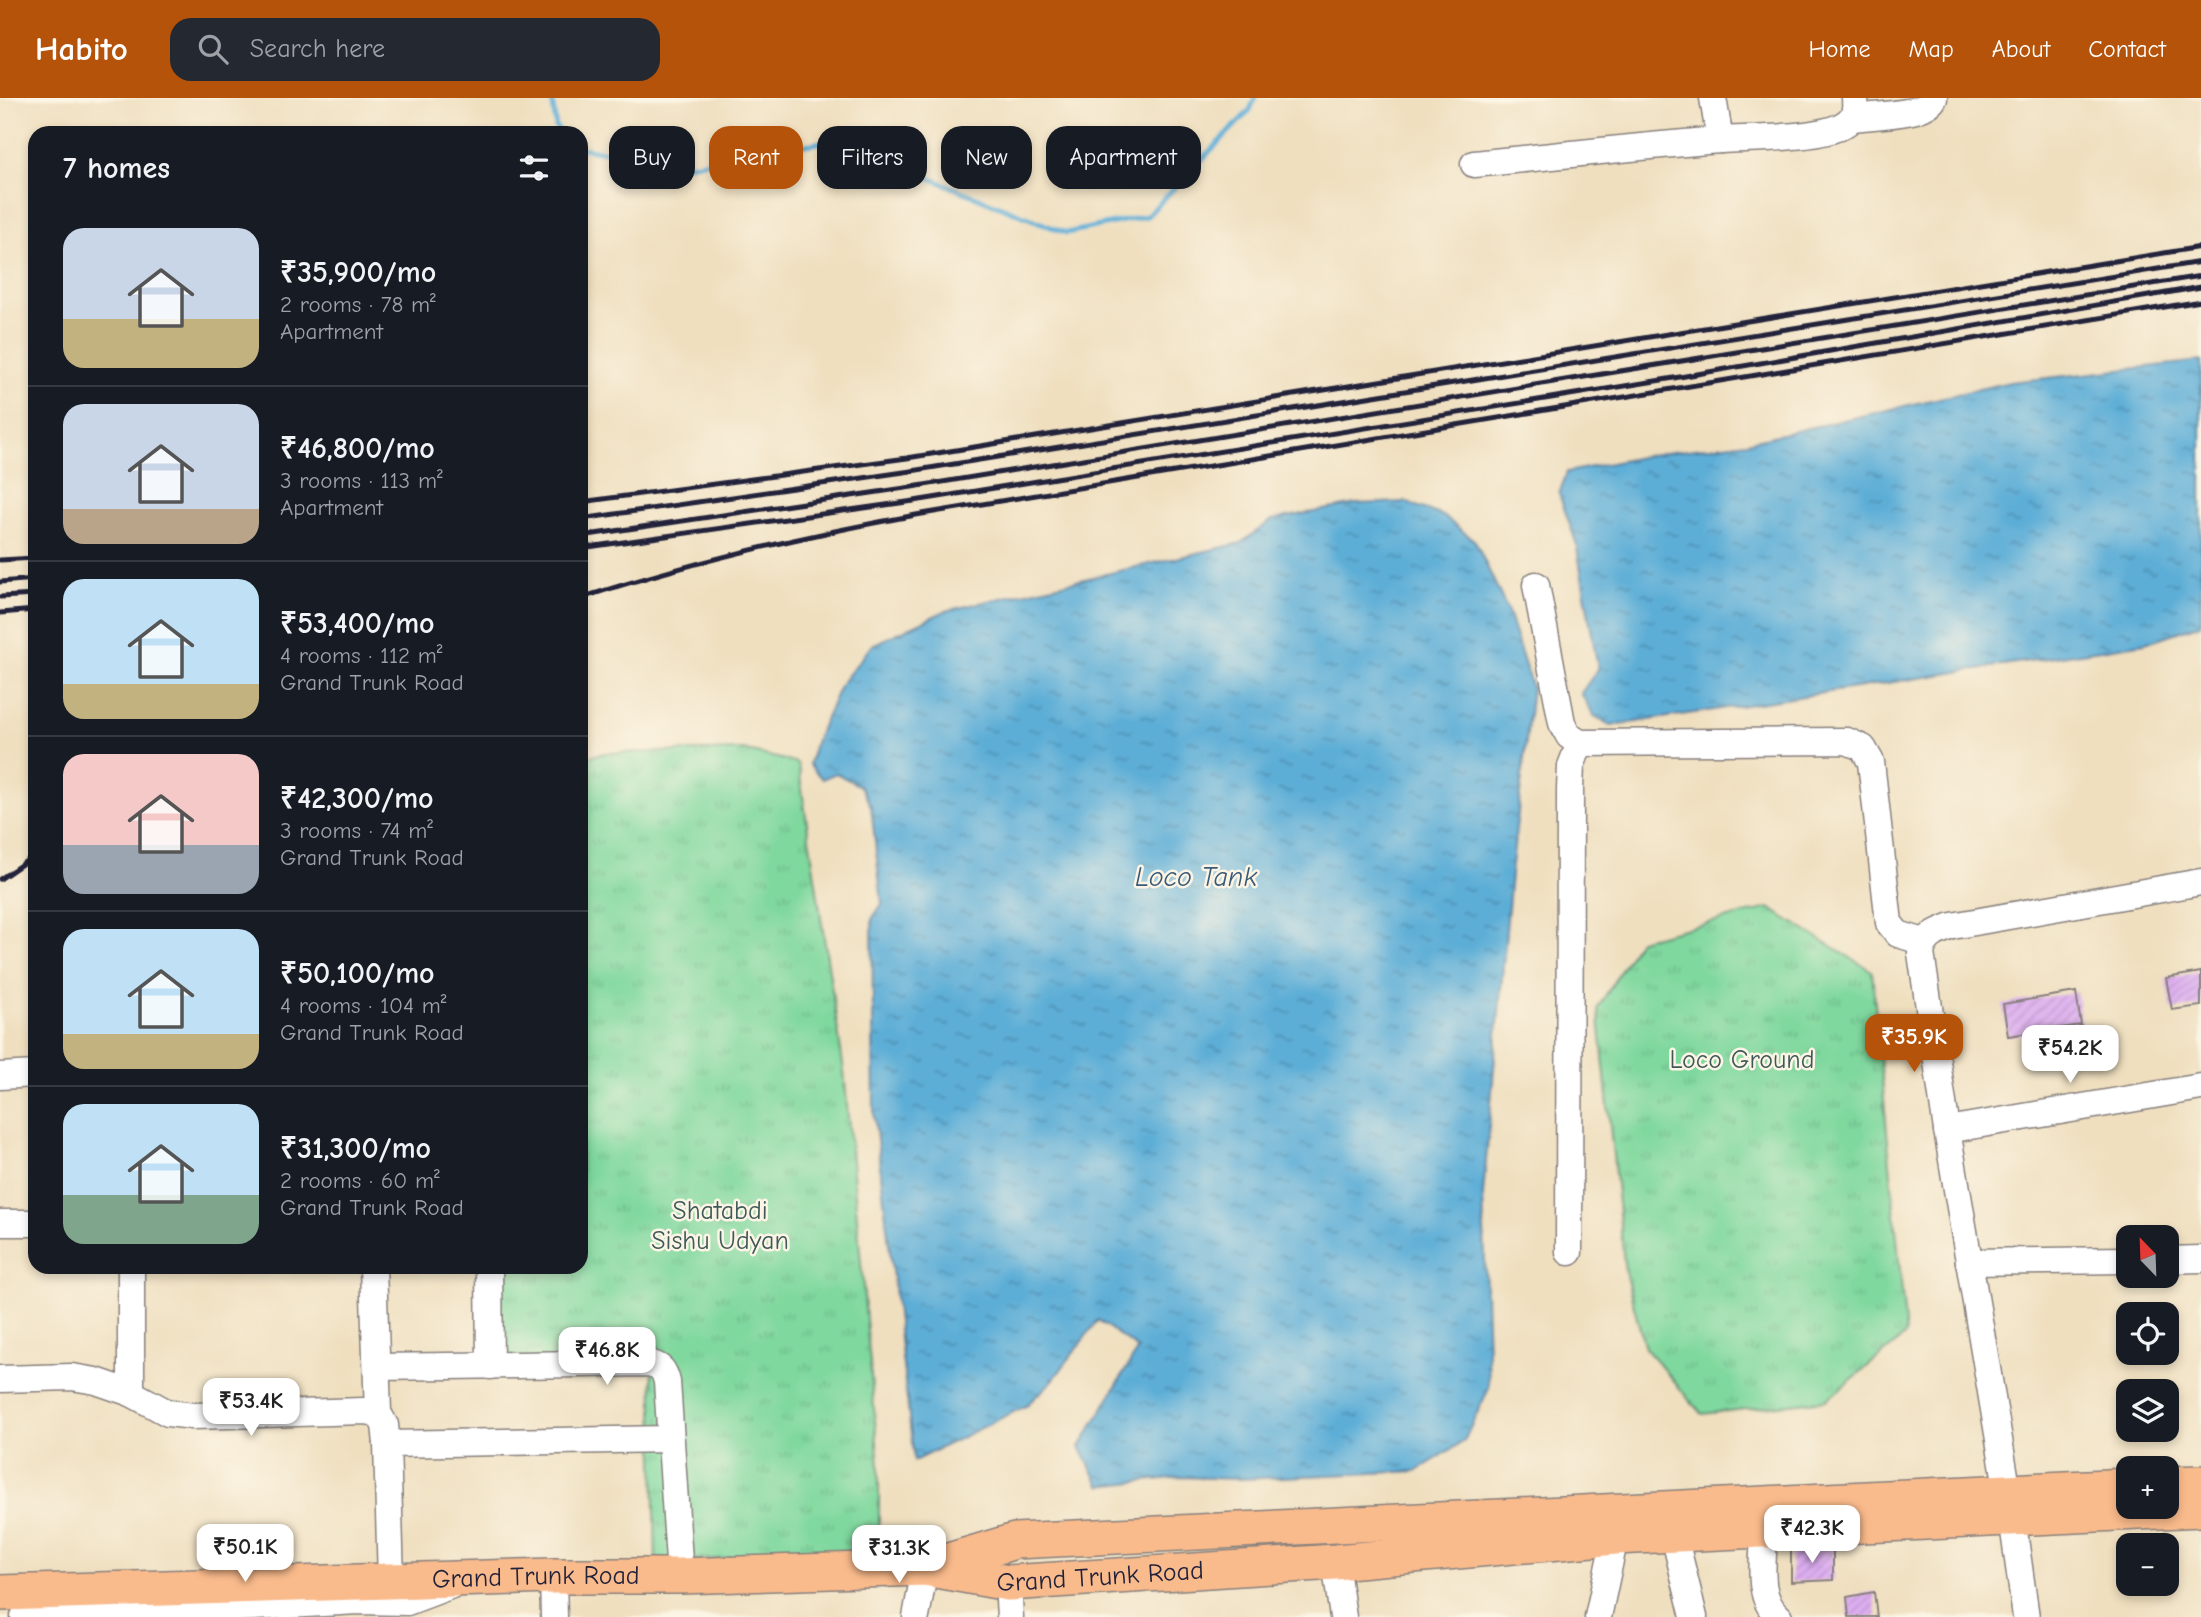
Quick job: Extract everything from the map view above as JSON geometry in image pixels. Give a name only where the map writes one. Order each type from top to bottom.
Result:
[{"type":"main road","points":[[2179,1484],[2201,1483]]},
{"type":"main road","points":[[925,1568],[1015,1541],[2010,1504],[2116,1488]]},
{"type":"main road","name":"Grand Trunk Road","points":[[0,1593],[470,1578],[680,1576],[925,1568],[1009,1600],[1335,1562],[1615,1537],[1764,1531],[2010,1504],[2201,1509]]},
{"type":"street","points":[[1713,98],[1720,140]]},
{"type":"street","points":[[1474,164],[1720,140],[1802,135],[1841,126],[1854,108],[1921,110],[1932,103],[1934,98]]},
{"type":"street","points":[[1536,585],[1562,723],[1569,736],[1580,743],[1847,741],[1863,748],[1871,762],[1889,923],[1898,934],[1924,942]]},
{"type":"street","points":[[1569,1252],[1570,789],[1571,766],[1580,743]]},
{"type":"street","points":[[2026,1617],[1920,953],[1924,942],[1934,933],[1952,926],[2201,882]]},
{"type":"street","points":[[0,1076],[28,1074]]},
{"type":"street","points":[[1947,1130],[2201,1087]]},
{"type":"street","points":[[0,1223],[28,1223]]},
{"type":"street","points":[[2179,1259],[2201,1259]]},
{"type":"street","points":[[1969,1262],[2116,1260]]},
{"type":"street","points":[[131,1274],[131,1393]]},
{"type":"street","points":[[373,1274],[378,1413],[385,1425],[387,1444],[391,1581]]},
{"type":"street","points":[[489,1274],[490,1366]]},
{"type":"street","points":[[377,1367],[658,1365],[667,1382],[680,1576]]},
{"type":"street","points":[[0,1378],[72,1377],[96,1381],[131,1393],[168,1413],[192,1416],[364,1411],[378,1413]]},
{"type":"street","points":[[387,1444],[670,1439]]},
{"type":"street","points":[[1764,1531],[1765,1600],[1779,1617]]},
{"type":"street","points":[[1674,1535],[1694,1617]]},
{"type":"street","points":[[1598,1617],[1615,1537]]},
{"type":"street","points":[[1335,1562],[1343,1617]]},
{"type":"street","points":[[916,1617],[925,1568]]},
{"type":"street","points":[[553,1576],[554,1617]]},
{"type":"street","points":[[24,1617],[359,1609],[407,1602],[470,1578]]},
{"type":"green space","name":"Shatabdi Sishu Udyan","points":[[743,750],[798,763],[844,1071],[879,1465],[879,1551],[656,1562],[652,1356],[503,1362],[497,1274],[588,1274],[588,757],[605,753]]},
{"type":"green space","name":"Loco Ground","points":[[1769,908],[1872,971],[1906,1335],[1826,1400],[1702,1414],[1645,1348],[1625,1272],[1598,1008],[1639,940]]},
{"type":"water","points":[[2201,361],[2201,624],[2145,643],[1610,726],[1593,715],[1581,693],[1598,669],[1576,542],[1559,494],[1567,472],[1650,455],[1747,442],[2010,382]]},
{"type":"water","name":"Loco Tank","points":[[1405,502],[1443,516],[1475,541],[1507,609],[1532,688],[1511,874],[1483,1195],[1489,1388],[1464,1441],[1417,1471],[1238,1479],[1181,1477],[1100,1486],[1080,1447],[1138,1349],[1098,1320],[1053,1380],[1026,1406],[914,1461],[874,1114],[872,919],[882,904],[871,806],[860,786],[836,773],[822,779],[809,764],[816,740],[841,684],[872,645],[945,611],[1241,543],[1272,520],[1355,504]]},
{"type":"building","points":[[2201,972],[2201,1006],[2172,1010],[2166,978]]},
{"type":"building","points":[[2076,992],[2081,1025],[2008,1036],[2003,1004]]},
{"type":"building","points":[[1833,1547],[1833,1580],[1791,1582],[1791,1549]]},
{"type":"building","points":[[1874,1592],[1877,1617],[1849,1617],[1847,1597]]},
{"type":"waterway","points":[[552,98],[556,126]]},
{"type":"waterway","points":[[588,149],[686,165],[835,140],[1066,233],[1147,216],[1250,110],[1255,98]]},
{"type":"railway","points":[[588,501],[907,458],[2201,247]]},
{"type":"railway","points":[[588,518],[911,471],[2201,262]]},
{"type":"railway","points":[[588,535],[912,487],[2201,276]]},
{"type":"railway","points":[[588,547],[914,501],[1668,379],[2201,287]]},
{"type":"railway","points":[[588,596],[747,551],[916,515],[2201,301]]},
{"type":"railway","points":[[0,560],[28,558]]},
{"type":"railway","points":[[0,582],[28,580]]},
{"type":"railway","points":[[0,597],[28,595]]},
{"type":"railway","points":[[0,613],[28,611]]},
{"type":"railway","points":[[0,879],[28,860]]}]
